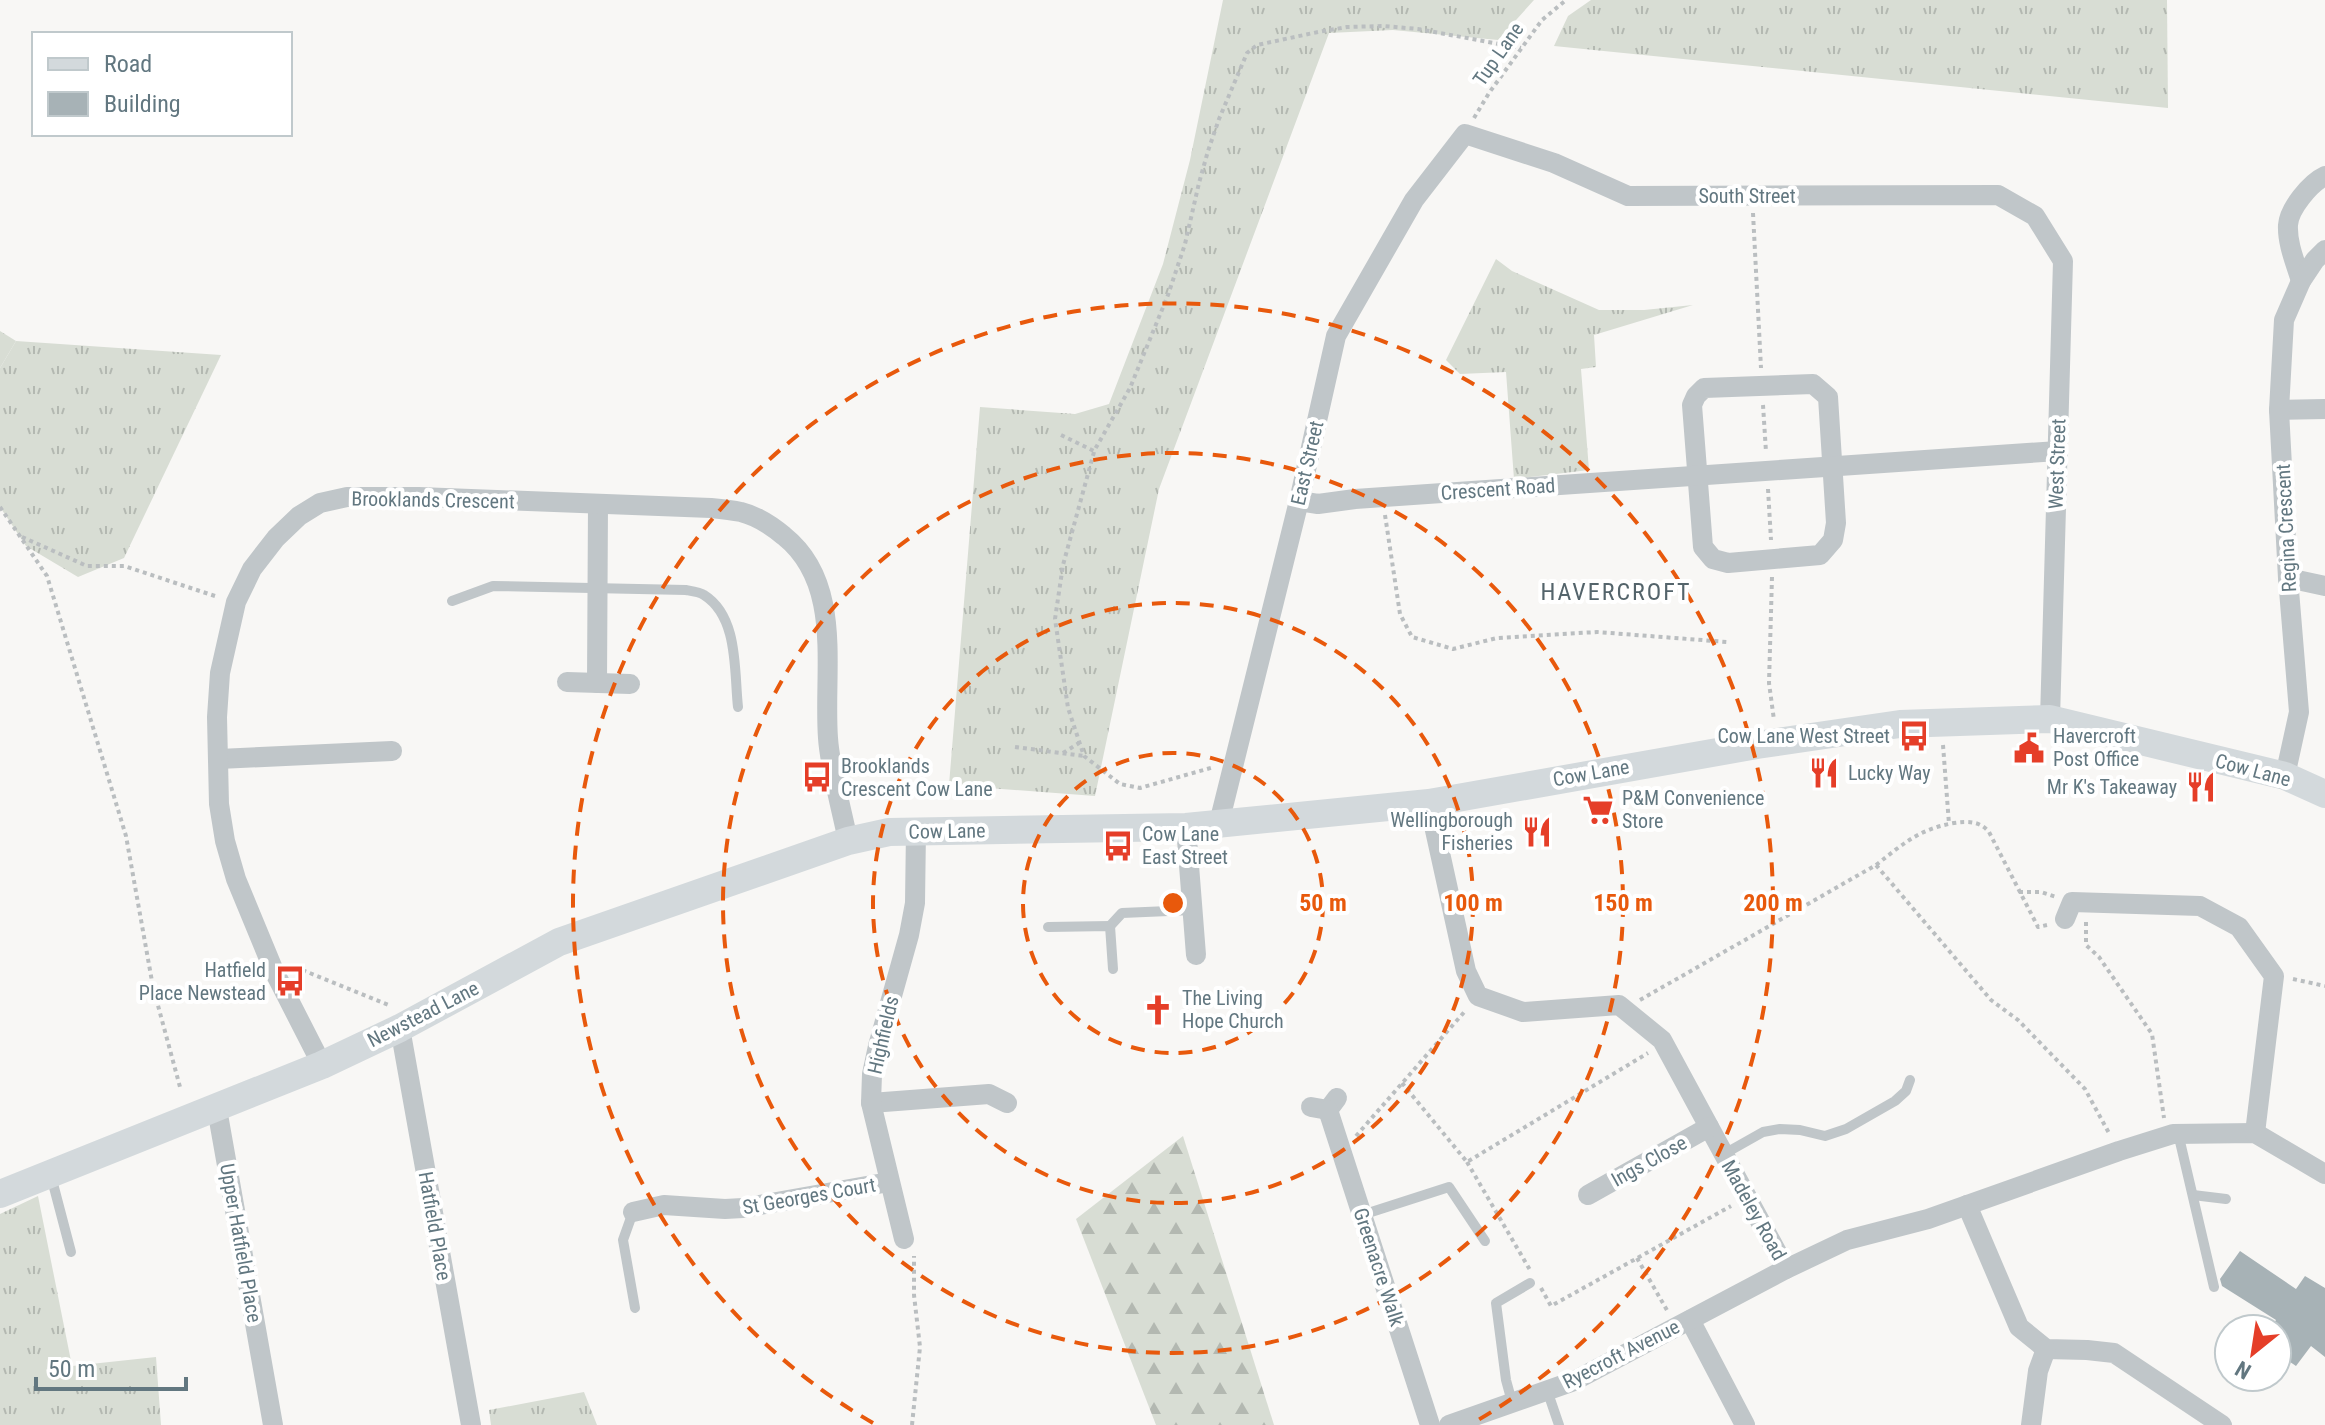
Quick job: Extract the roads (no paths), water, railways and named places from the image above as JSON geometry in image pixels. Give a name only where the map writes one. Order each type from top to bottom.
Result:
[{"type":"main road","name":"Cow Lane","points":[[848,841],[916,830],[1186,827],[1429,803],[1757,745],[1900,724],[1942,722],[2050,719],[2285,776],[2325,794]]},
{"type":"main road","name":"Newstead Lane","points":[[0,1194],[322,1065],[406,1025],[559,942],[848,841]]},
{"type":"street","name":"South Street","points":[[1465,134],[1554,163],[1628,196],[1998,195],[2035,216]]},
{"type":"street","name":"East Street","points":[[1219,823],[1299,501],[1336,336],[1414,200],[1465,134]]},
{"type":"street","points":[[2301,281],[2291,250],[2288,223],[2301,197],[2325,176]]},
{"type":"street","name":"West Street","points":[[2035,216],[2063,261],[2050,719]]},
{"type":"street","name":"Regina Crescent","points":[[2285,776],[2299,712],[2279,410],[2284,320],[2301,281],[2325,250]]},
{"type":"street","points":[[1813,384],[1828,397],[1832,467],[1836,523],[1833,540],[1820,555],[1728,563],[1713,559],[1703,547],[1692,405],[1696,396],[1704,388],[1813,384]]},
{"type":"street","points":[[2279,410],[2325,409]]},
{"type":"street","name":"Crescent Road","points":[[1299,501],[1318,504],[1382,497],[2058,451]]},
{"type":"street","name":"Brooklands Crescent","points":[[322,1065],[274,971],[236,879],[219,804],[217,717],[220,673],[236,602],[252,569],[276,538],[299,516],[320,503],[347,497],[419,497],[711,508],[742,512],[768,523],[791,541],[807,561],[817,579],[823,600],[828,741],[848,841]]},
{"type":"street","points":[[597,683],[598,504]]},
{"type":"street","points":[[2288,578],[2325,586]]},
{"type":"street","points":[[567,682],[630,684]]},
{"type":"street","points":[[219,759],[392,751]]},
{"type":"street","name":"Madeley Road","points":[[1429,803],[1466,971],[1478,996],[1523,1012],[1619,1005],[1664,1044],[1786,1269],[1847,1240],[1928,1219],[2174,1134],[2255,1133]]},
{"type":"street","points":[[1186,827],[1196,955]]},
{"type":"street","name":"Highfields","points":[[904,1239],[871,1103],[872,1074],[878,1046],[915,903],[916,830]]},
{"type":"street","points":[[2074,908],[2200,906],[2239,927],[2274,976],[2255,1133],[2325,1174]]},
{"type":"street","name":"Hatfield Place","points":[[406,1025],[471,1425]]},
{"type":"street","points":[[871,1103],[989,1094],[1007,1103]]},
{"type":"street","name":"Greenacre Walk","points":[[1325,1105],[1430,1425]]},
{"type":"street","name":"Upper Hatfield Place","points":[[217,1109],[273,1425]]},
{"type":"street","name":"Ings Close","points":[[1584,1196],[1709,1127]]},
{"type":"street","name":"St Georges Court","points":[[633,1212],[664,1205],[743,1208],[889,1182]]},
{"type":"street","points":[[1967,1205],[2019,1327],[2046,1349],[2114,1353],[2222,1425]]},
{"type":"street","name":"Ryecroft Avenue","points":[[1449,1425],[1574,1381],[1786,1269]]},
{"type":"street","points":[[1684,1323],[1745,1425]]},
{"type":"street","points":[[2031,1425],[2038,1371],[2046,1349]]},
{"type":"lane","points":[[452,601],[493,586],[686,590],[704,594],[720,611],[730,631],[738,707]]},
{"type":"lane","points":[[1048,927],[1110,926],[1122,913],[1192,910]]},
{"type":"lane","points":[[1110,926],[1113,969]]},
{"type":"lane","points":[[1724,1154],[1763,1132],[1800,1130],[1825,1136],[1846,1129],[1895,1101],[1906,1091],[1910,1080]]},
{"type":"lane","points":[[2174,1134],[2193,1195],[2214,1287]]},
{"type":"lane","points":[[51,1174],[71,1252]]},
{"type":"lane","points":[[1362,1215],[1449,1187],[1485,1241]]},
{"type":"lane","points":[[2193,1195],[2226,1199]]},
{"type":"lane","points":[[633,1212],[623,1240],[635,1308]]},
{"type":"lane","points":[[1512,1402],[1506,1380],[1496,1303],[1530,1283]]},
{"type":"lane","points":[[1547,1390],[1559,1425]]},
{"type":"place","name":"Cow Lane West Street","points":[[1914,736]]},
{"type":"place","name":"Havercroft Post Office","points":[[2029,748]]},
{"type":"place","name":"Lucky Way","points":[[1824,773]]},
{"type":"place","name":"Brooklands Crescent Cow Lane","points":[[817,777]]},
{"type":"place","name":"Mr K's Takeaway","points":[[2201,787]]},
{"type":"place","name":"P&M Convenience Store","points":[[1598,810]]},
{"type":"place","name":"Wellingborough Fisheries","points":[[1537,832]]},
{"type":"place","name":"Cow Lane East Street","points":[[1118,846]]},
{"type":"place","name":"Hatfield Place Newstead","points":[[290,981]]},
{"type":"place","name":"The Living Hope Church","points":[[1158,1010]]},
{"type":"district","name":"HAVERCROFT","points":[[1616,592]]}]
